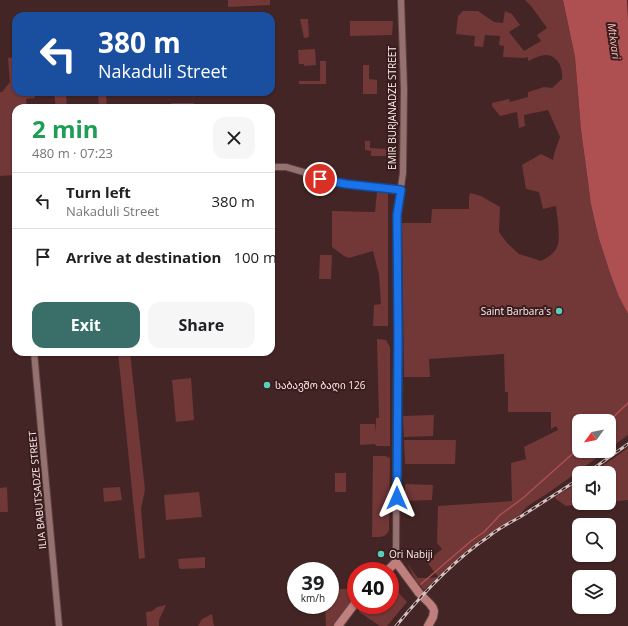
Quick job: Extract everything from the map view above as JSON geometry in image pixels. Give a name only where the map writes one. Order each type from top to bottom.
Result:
[{"type":"main road","points":[[399,566],[434,611],[433,617],[428,626]]},
{"type":"main road","points":[[338,626],[347,614]]},
{"type":"street","name":"EMIR BURJANADZE STREET","points":[[396,562],[398,336],[397,215],[403,173],[404,97],[401,0]]},
{"type":"street","points":[[275,167],[307,173],[324,180],[401,190]]},
{"type":"street","name":"ILIA BABUTSADZE STREET","points":[[34,356],[59,626]]},
{"type":"shaded area","points":[[228,0],[270,0],[270,5],[228,7]]},
{"type":"shaded area","points":[[525,0],[563,0],[575,57],[581,130],[588,183],[599,239],[619,297],[628,314],[628,435],[616,444],[616,414],[572,414],[572,458],[596,458],[585,466],[572,466],[572,476],[530,505],[521,514],[480,540],[424,590],[416,581],[407,563],[418,578],[438,577],[427,562],[442,549],[437,543],[438,506],[512,501],[511,463],[526,459],[524,447],[558,430],[556,426],[551,429],[551,412],[508,412],[508,392],[505,392],[504,354],[429,359],[430,377],[404,377],[402,223],[431,223],[432,209],[469,209],[470,193],[481,196],[500,207],[499,232],[507,243],[519,254],[541,261],[552,254],[557,247],[559,233],[556,206],[543,209],[539,192],[526,189],[522,165],[541,154],[553,160],[560,137],[548,110],[524,115],[525,126],[519,128],[517,112],[500,116],[492,106],[492,103],[509,99],[510,102],[528,97],[528,92],[544,87],[552,88],[562,79],[561,67],[557,60],[546,55],[539,56],[528,61],[528,57],[503,57],[504,46],[499,45],[500,36],[485,35],[483,47],[474,46],[475,36],[456,34],[458,16],[463,11],[478,11],[494,22],[503,23],[505,11],[512,14],[520,25],[509,32],[524,51],[541,41],[537,35],[547,28]]},
{"type":"shaded area","points":[[300,19],[308,19],[309,37],[304,38]]},
{"type":"shaded area","points":[[350,21],[393,21],[392,35],[350,36]]},
{"type":"shaded area","points":[[315,49],[316,65],[304,66],[304,64],[299,64],[298,50]]},
{"type":"shaded area","points":[[8,58],[12,58],[12,96],[35,96],[35,98],[26,99],[27,104],[12,104],[12,175],[0,176],[0,92],[2,92],[10,82]]},
{"type":"shaded area","points":[[320,61],[326,61],[326,84],[299,84],[299,81],[320,81]]},
{"type":"shaded area","points":[[363,65],[369,65],[369,79],[377,80],[377,94],[363,94]]},
{"type":"shaded area","points":[[54,96],[66,96],[67,104],[56,104]]},
{"type":"shaded area","points":[[98,96],[106,96],[107,104],[99,104]]},
{"type":"shaded area","points":[[171,103],[194,103],[194,104]]},
{"type":"shaded area","points":[[365,141],[370,141],[370,148],[387,149],[387,156],[371,156],[371,151],[365,150]]},
{"type":"shaded area","points":[[377,192],[388,193],[388,326],[373,326],[374,305],[381,304],[379,275],[373,251],[349,258],[332,247],[332,211],[375,212]]},
{"type":"shaded area","points":[[320,255],[332,255],[331,279],[319,279]]},
{"type":"shaded area","points":[[377,339],[386,340],[390,347],[390,446],[376,446],[375,444],[360,445],[360,424],[375,424],[376,432],[376,418],[379,418]]},
{"type":"shaded area","points":[[118,356],[130,356],[145,490],[141,509],[145,558],[139,559]]},
{"type":"shaded area","points":[[191,378],[194,420],[176,422],[172,380]]},
{"type":"shaded area","points":[[434,415],[433,436],[404,437],[403,416]]},
{"type":"shaded area","points":[[404,440],[456,440],[455,464],[405,464]]},
{"type":"shaded area","points":[[628,448],[628,500],[616,501],[616,466],[602,466],[616,458],[616,456]]},
{"type":"shaded area","points":[[373,456],[385,456],[390,458],[389,530],[388,533],[380,537],[372,537]]},
{"type":"shaded area","points":[[335,473],[346,473],[346,492],[335,492]]},
{"type":"shaded area","points":[[405,484],[433,485],[432,500],[405,501]]},
{"type":"shaded area","points":[[572,486],[572,505],[566,506],[555,497]]},
{"type":"shaded area","points":[[7,487],[8,512],[0,512],[0,488]]},
{"type":"shaded area","points":[[120,487],[122,500],[104,502],[103,488]]},
{"type":"shaded area","points":[[199,492],[202,517],[166,520],[164,495]]},
{"type":"shaded area","points":[[205,557],[205,568],[180,569],[179,567],[178,559]]},
{"type":"shaded area","points":[[339,589],[347,589],[347,610],[337,626],[326,626],[325,614],[339,614]]},
{"type":"shaded area","points":[[399,593],[407,602],[399,612]]},
{"type":"shaded area","points":[[166,605],[159,620],[159,626],[147,626],[146,612]]},
{"type":"shaded area","points":[[212,614],[214,626],[198,626],[202,619]]},
{"type":"shaded area","points":[[362,614],[397,614],[387,626],[380,626]]},
{"type":"water","name":"Mtkvari","points":[[563,0],[627,0],[628,314],[619,297],[610,273],[599,239],[591,204],[581,130],[575,57]]},
{"type":"waterway","points":[[616,414],[628,403]]},
{"type":"waterway","points":[[421,584],[471,541],[484,532],[500,515],[523,498],[572,454]]},
{"type":"railway","points":[[597,466],[628,444]]},
{"type":"railway","points":[[396,626],[439,578],[475,546],[572,484]]},
{"type":"place","name":"Saint Barbara's","points":[[559,311]]},
{"type":"place","name":"საბავშო ბაღი 126","points":[[267,385]]},
{"type":"place","name":"Ori Nabiji","points":[[381,554]]},
{"type":"route","points":[[320,179],[346,184],[401,190],[397,215],[397,498]]}]
